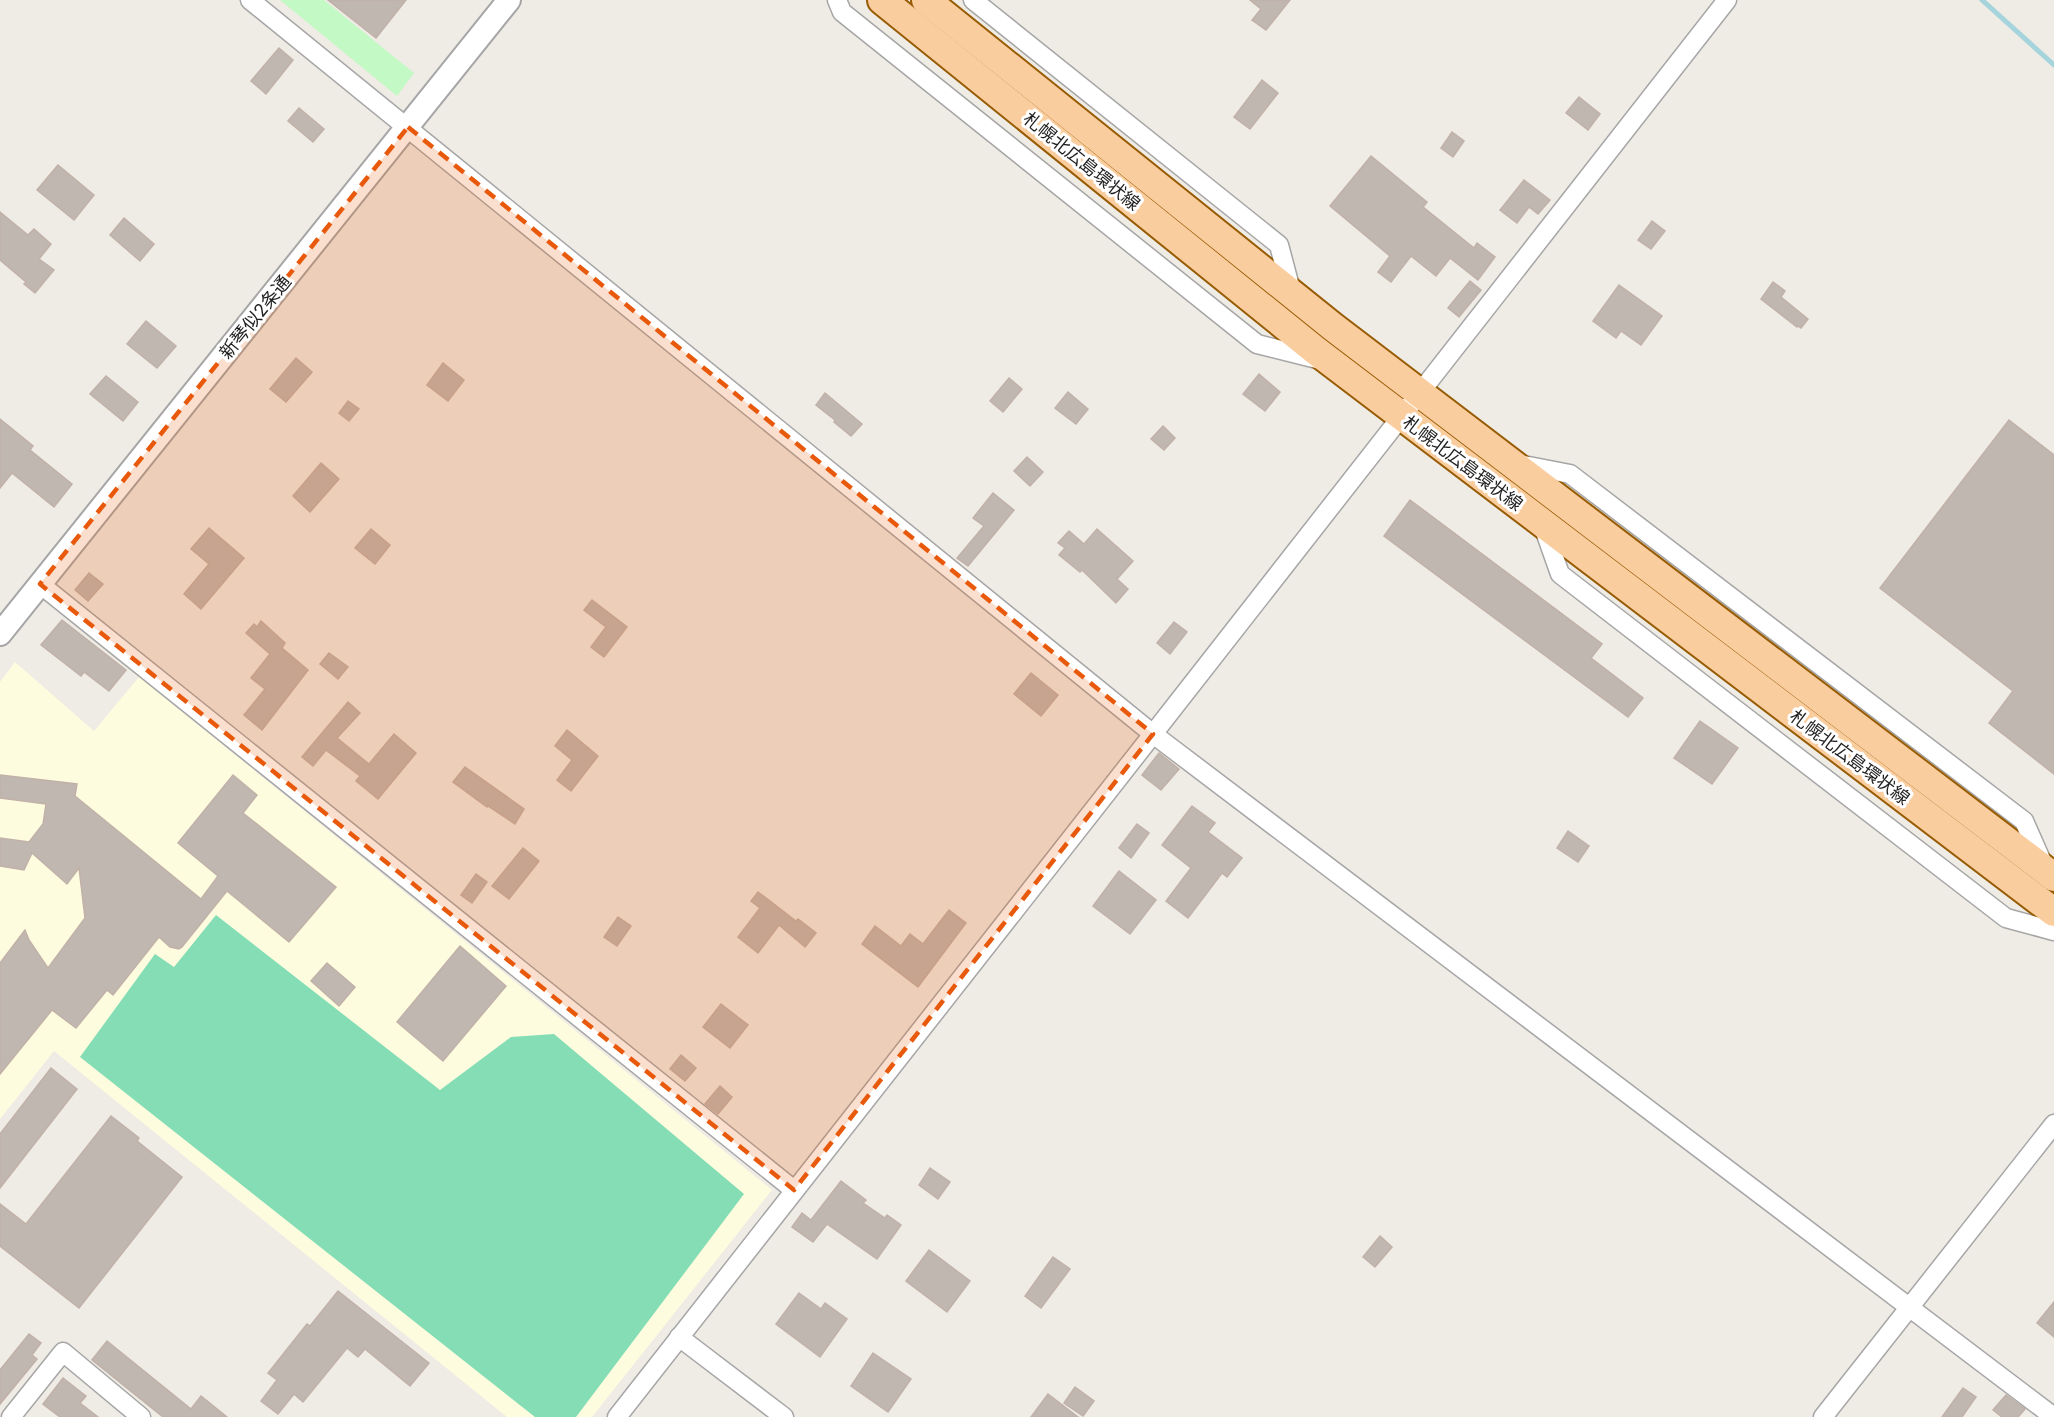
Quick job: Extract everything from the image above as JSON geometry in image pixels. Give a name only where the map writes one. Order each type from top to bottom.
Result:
[{"type":"main road","name":"札幌北広島環状線","points":[[882,0],[1331,362],[2054,912]]},
{"type":"main road","name":"札幌北広島環状線","points":[[926,0],[1419,392],[2049,873]]},
{"type":"street","points":[[250,0],[1153,734],[2054,1417]]},
{"type":"street","name":"新琴似2条通","points":[[0,634],[509,0]]},
{"type":"street","points":[[837,0],[842,12],[1257,344],[1331,362]]},
{"type":"street","points":[[973,0],[1279,245],[1293,294]]},
{"type":"street","points":[[617,1417],[1727,0]]},
{"type":"street","points":[[1542,523],[1560,574],[2006,918],[2054,931]]},
{"type":"street","points":[[40,584],[794,1190]]},
{"type":"street","points":[[1823,1417],[2054,1124]]},
{"type":"street","points":[[679,1337],[784,1417]]},
{"type":"street","points":[[11,1417],[63,1352],[141,1417]]},
{"type":"highlighted area","points":[[408,127],[1153,734],[794,1190],[40,584]]},
{"type":"shaded area","points":[[15,662],[94,731],[139,677],[772,1190],[592,1417],[507,1417],[54,1051],[0,1119],[0,682]]},
{"type":"green space","points":[[280,0],[324,0],[414,73],[397,96]]},
{"type":"green space","points":[[216,915],[440,1090],[511,1037],[554,1034],[744,1194],[576,1417],[535,1417],[80,1057],[155,954],[174,967]]},
{"type":"building","points":[[328,0],[406,0],[376,38]]},
{"type":"building","points":[[1250,0],[1290,0],[1266,30],[1252,20],[1261,9]]},
{"type":"building","points":[[279,48],[293,60],[266,94],[251,81]]},
{"type":"building","points":[[1262,80],[1278,93],[1250,129],[1234,117]]},
{"type":"building","points":[[1579,97],[1600,114],[1588,130],[1566,113]]},
{"type":"building","points":[[299,108],[324,129],[313,142],[288,121]]},
{"type":"building","points":[[1452,132],[1464,141],[1453,157],[1441,148]]},
{"type":"building","points":[[1371,156],[1427,202],[1423,207],[1474,248],[1477,243],[1495,257],[1478,280],[1450,258],[1436,276],[1411,256],[1391,282],[1378,272],[1390,256],[1330,206]]},
{"type":"building","points":[[58,165],[94,195],[74,220],[37,190]]},
{"type":"building","points":[[1524,180],[1550,200],[1538,214],[1529,207],[1517,223],[1500,210]]},
{"type":"building","points":[[0,212],[28,235],[34,229],[51,244],[39,259],[54,270],[35,293],[24,284],[26,282],[0,260]]},
{"type":"building","points":[[124,218],[154,244],[140,261],[110,235]]},
{"type":"building","points":[[1652,221],[1665,231],[1651,249],[1638,240]]},
{"type":"building","points":[[1470,281],[1481,290],[1459,317],[1448,308]]},
{"type":"building","points":[[1773,282],[1785,291],[1781,297],[1808,319],[1801,328],[1761,299]]},
{"type":"building","points":[[1619,285],[1662,316],[1641,345],[1621,331],[1616,338],[1593,321]]},
{"type":"building","points":[[146,321],[176,346],[157,368],[127,344]]},
{"type":"building","points":[[296,358],[312,372],[286,402],[270,389]]},
{"type":"building","points":[[443,363],[464,380],[448,401],[427,385]]},
{"type":"building","points":[[1259,374],[1280,392],[1265,411],[1243,394]]},
{"type":"building","points":[[106,376],[138,402],[123,421],[90,394]]},
{"type":"building","points":[[1009,378],[1022,389],[1003,412],[990,401]]},
{"type":"building","points":[[1068,392],[1088,409],[1076,424],[1055,408]]},
{"type":"building","points":[[825,393],[862,424],[851,436],[816,405]]},
{"type":"building","points":[[348,401],[359,409],[349,421],[339,413]]},
{"type":"building","points":[[0,419],[33,446],[30,450],[72,484],[54,507],[12,473],[0,488]]},
{"type":"building","points":[[2009,420],[2054,455],[2054,774],[1989,723],[2013,691],[1880,588]]},
{"type":"building","points":[[1163,426],[1175,438],[1164,450],[1151,439]]},
{"type":"building","points":[[1027,457],[1043,472],[1030,486],[1014,471]]},
{"type":"building","points":[[321,463],[339,479],[310,512],[293,496]]},
{"type":"building","points":[[993,493],[1014,510],[968,566],[957,558],[984,526],[973,518]]},
{"type":"building","points":[[1410,500],[1602,644],[1591,658],[1643,698],[1628,717],[1384,536]]},
{"type":"building","points":[[209,528],[244,558],[201,609],[184,594],[209,564],[191,549]]},
{"type":"building","points":[[371,529],[390,545],[375,564],[355,548]]},
{"type":"building","points":[[1097,529],[1133,561],[1117,579],[1128,589],[1116,603],[1082,570],[1080,572],[1059,555],[1065,548],[1058,543],[1069,531],[1084,544]]},
{"type":"building","points":[[89,573],[103,584],[88,601],[75,590]]},
{"type":"building","points":[[592,600],[627,627],[604,657],[591,647],[606,627],[584,610]]},
{"type":"building","points":[[62,620],[126,670],[109,691],[84,672],[81,676],[41,645]]},
{"type":"building","points":[[261,621],[285,643],[282,648],[308,670],[262,730],[244,715],[265,689],[251,678],[270,654],[246,633],[254,624],[257,627]]},
{"type":"building","points":[[1174,622],[1187,632],[1170,654],[1157,643]]},
{"type":"building","points":[[329,653],[348,667],[338,679],[320,664]]},
{"type":"building","points":[[1031,673],[1058,695],[1041,716],[1014,694]]},
{"type":"building","points":[[348,702],[360,713],[337,738],[369,764],[394,734],[416,753],[378,799],[356,781],[360,776],[326,750],[313,766],[302,757]]},
{"type":"building","points":[[1700,721],[1738,748],[1712,784],[1674,758]]},
{"type":"building","points":[[567,730],[598,756],[571,791],[557,780],[572,760],[555,746]]},
{"type":"building","points":[[1159,753],[1179,769],[1161,790],[1142,775]]},
{"type":"building","points":[[465,767],[524,809],[515,824],[453,782]]},
{"type":"building","points":[[0,775],[77,784],[75,796],[201,899],[218,876],[178,843],[233,775],[257,795],[243,813],[336,887],[289,942],[227,891],[182,947],[179,949],[170,947],[159,937],[113,995],[107,990],[76,1028],[52,1010],[0,1074],[0,963],[25,930],[48,968],[85,918],[79,868],[67,884],[32,853],[24,870],[0,866],[0,838],[29,842],[43,824],[46,804],[0,798]]},
{"type":"building","points":[[1192,806],[1215,823],[1208,832],[1242,858],[1227,877],[1222,873],[1188,918],[1166,901],[1191,868],[1162,845]]},
{"type":"building","points":[[1137,824],[1149,833],[1131,858],[1119,848]]},
{"type":"building","points":[[1568,831],[1589,846],[1578,862],[1557,848]]},
{"type":"building","points":[[523,848],[539,861],[509,899],[492,886]]},
{"type":"building","points":[[1119,871],[1156,900],[1130,934],[1093,906]]},
{"type":"building","points":[[476,874],[487,882],[472,903],[461,895]]},
{"type":"building","points":[[758,892],[816,933],[805,947],[779,925],[758,953],[738,937],[760,908],[751,901]]},
{"type":"building","points":[[949,910],[966,923],[918,987],[862,944],[875,926],[901,946],[910,934],[923,944]]},
{"type":"building","points":[[618,917],[631,926],[617,946],[604,937]]},
{"type":"building","points":[[460,946],[506,986],[443,1061],[397,1022]]},
{"type":"building","points":[[327,963],[355,987],[339,1006],[311,981]]},
{"type":"building","points":[[721,1004],[748,1025],[730,1048],[703,1027]]},
{"type":"building","points":[[681,1055],[696,1068],[685,1081],[670,1069]]},
{"type":"building","points":[[51,1068],[77,1089],[0,1188],[0,1134]]},
{"type":"building","points":[[720,1086],[732,1097],[718,1114],[705,1104]]},
{"type":"building","points":[[111,1116],[139,1138],[137,1141],[182,1177],[79,1308],[0,1246],[0,1204],[26,1224]]},
{"type":"building","points":[[930,1168],[950,1182],[938,1199],[919,1185]]},
{"type":"building","points":[[841,1181],[866,1200],[863,1203],[885,1218],[887,1215],[901,1225],[877,1259],[827,1224],[813,1242],[792,1227],[802,1213],[811,1220]]},
{"type":"building","points":[[1380,1236],[1392,1247],[1375,1267],[1363,1257]]},
{"type":"building","points":[[929,1250],[970,1281],[947,1312],[906,1281]]},
{"type":"building","points":[[1053,1257],[1070,1269],[1041,1308],[1025,1296]]},
{"type":"building","points":[[338,1291],[429,1363],[410,1386],[365,1349],[358,1357],[347,1348],[303,1402],[294,1394],[278,1414],[261,1401],[277,1380],[268,1373],[307,1324],[310,1326]]},
{"type":"building","points":[[799,1293],[821,1309],[825,1303],[847,1319],[820,1357],[776,1324]]},
{"type":"building","points":[[2054,1302],[2054,1337],[2037,1323]]},
{"type":"building","points":[[29,1334],[41,1343],[32,1355],[37,1359],[0,1404],[0,1370]]},
{"type":"building","points":[[107,1341],[191,1409],[201,1396],[227,1417],[163,1417],[92,1360]]},
{"type":"building","points":[[873,1353],[911,1379],[888,1412],[851,1386]]},
{"type":"building","points":[[63,1378],[86,1396],[80,1403],[98,1417],[60,1417],[43,1404]]},
{"type":"building","points":[[1075,1387],[1094,1401],[1083,1416],[1064,1403]]},
{"type":"building","points":[[1963,1388],[1976,1397],[1962,1417],[1942,1417]]},
{"type":"building","points":[[1048,1394],[1078,1417],[1031,1417]]},
{"type":"building","points":[[2006,1395],[2025,1409],[2018,1417],[2002,1417],[1993,1410]]},
{"type":"waterway","points":[[1982,0],[2054,65]]}]
